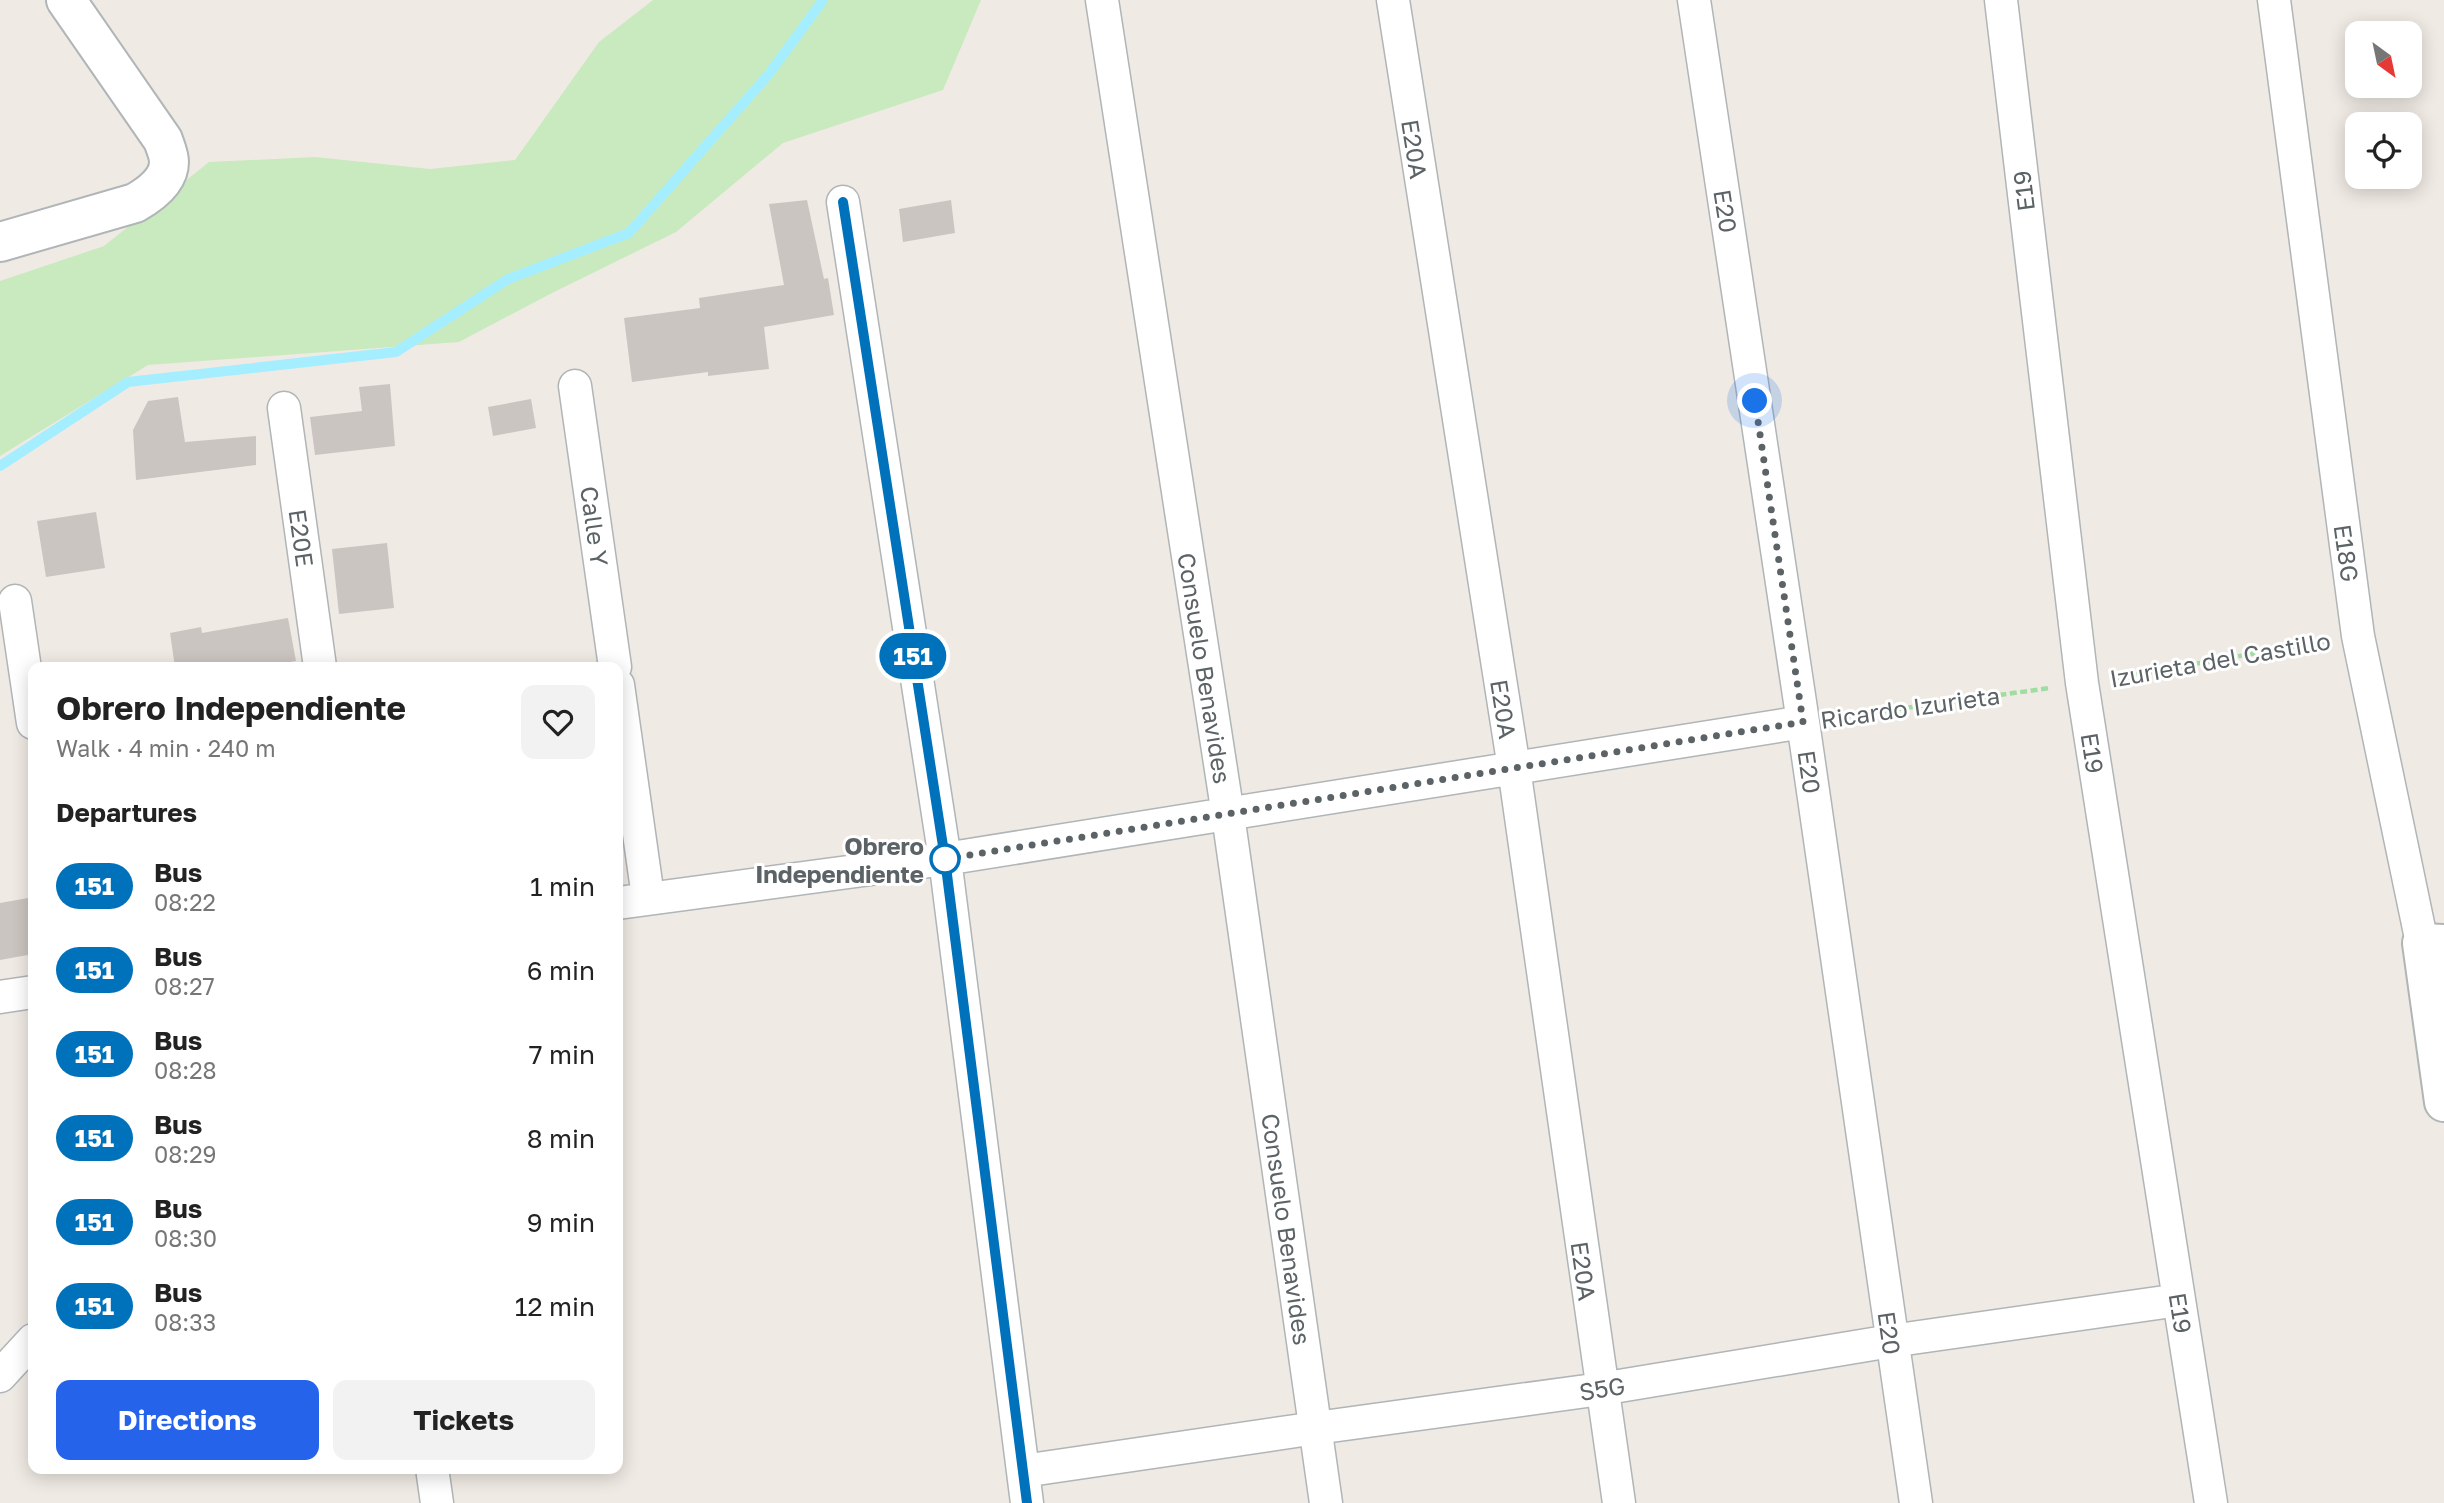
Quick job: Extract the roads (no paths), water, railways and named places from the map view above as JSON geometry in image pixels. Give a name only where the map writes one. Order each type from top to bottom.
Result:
[{"type":"street","points":[[0,242],[135,203],[151,194],[163,178],[169,162],[163,140],[66,0]]},
{"type":"street","name":"Consuelo Benavides","points":[[1101,0],[1228,815],[1326,1503]]},
{"type":"street","name":"E20A","points":[[1393,0],[1514,768],[1619,1503]]},
{"type":"street","name":"E20","points":[[1694,0],[1803,722],[1916,1503]]},
{"type":"street","name":"E19","points":[[2001,0],[2082,683],[2211,1503]]},
{"type":"street","name":"E18G","points":[[2274,0],[2358,636],[2433,943],[2444,1102]]},
{"type":"street","points":[[843,202],[945,859],[1027,1503]]},
{"type":"street","name":"Calle Y","points":[[575,386],[614,662]]},
{"type":"street","name":"E20E","points":[[284,408],[319,662]]},
{"type":"street","points":[[15,601],[28,689]]},
{"type":"street","name":"Ricardo Izurieta","points":[[633,900],[945,859],[1803,722]]},
{"type":"street","points":[[623,757],[633,900]]},
{"type":"street","points":[[0,997],[28,993]]},
{"type":"street","name":"S5G","points":[[1023,1471],[1316,1427],[1601,1389],[1891,1341],[2179,1300]]},
{"type":"street","points":[[0,1376],[28,1345]]},
{"type":"street","points":[[433,1474],[437,1503]]},
{"type":"waterway","points":[[0,466],[128,382],[396,352],[508,279],[629,233],[769,74],[823,0]]},
{"type":"place","name":"Obrero Independiente","points":[[945,859]]}]
